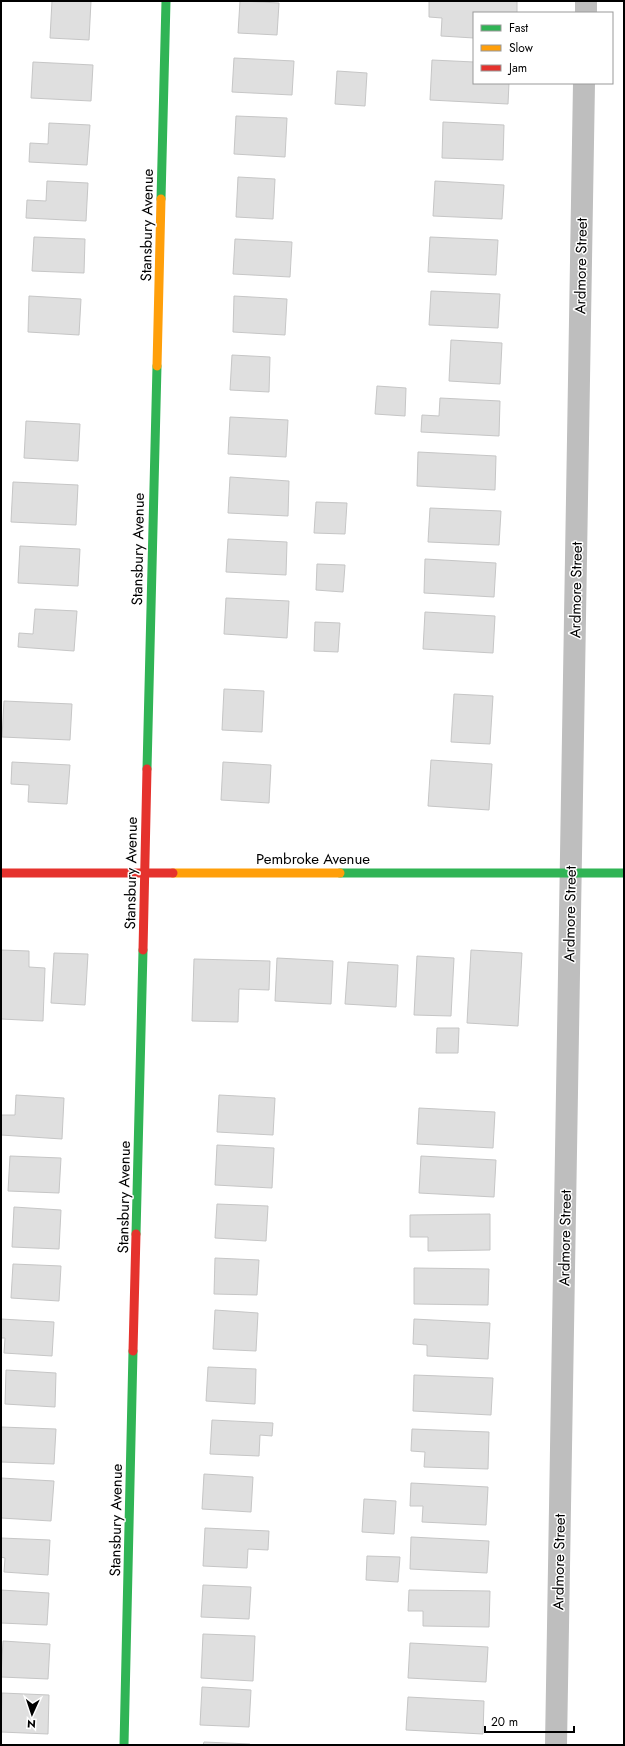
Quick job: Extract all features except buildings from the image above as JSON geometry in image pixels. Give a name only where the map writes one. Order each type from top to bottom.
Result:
[{"type":"street","name":"Stansbury Avenue","points":[[124,1745],[166,1]]},
{"type":"street","points":[[586,1],[586,12]]},
{"type":"street","name":"Ardmore Street","points":[[556,1745],[584,84]]},
{"type":"street","name":"Pembroke Avenue","points":[[1,873],[624,873]]},
{"type":"traffic: fast","points":[[161,199],[166,1]]},
{"type":"traffic: fast","points":[[147,769],[157,366]]},
{"type":"traffic: fast","points":[[340,873],[624,873]]},
{"type":"traffic: fast","points":[[136,1234],[143,950]]},
{"type":"traffic: fast","points":[[124,1745],[133,1351]]},
{"type":"traffic: slow","points":[[157,366],[161,199]]},
{"type":"traffic: slow","points":[[173,873],[340,873]]},
{"type":"traffic: jam","points":[[143,950],[147,769]]},
{"type":"traffic: jam","points":[[1,873],[173,873]]},
{"type":"traffic: jam","points":[[133,1351],[136,1234]]}]
